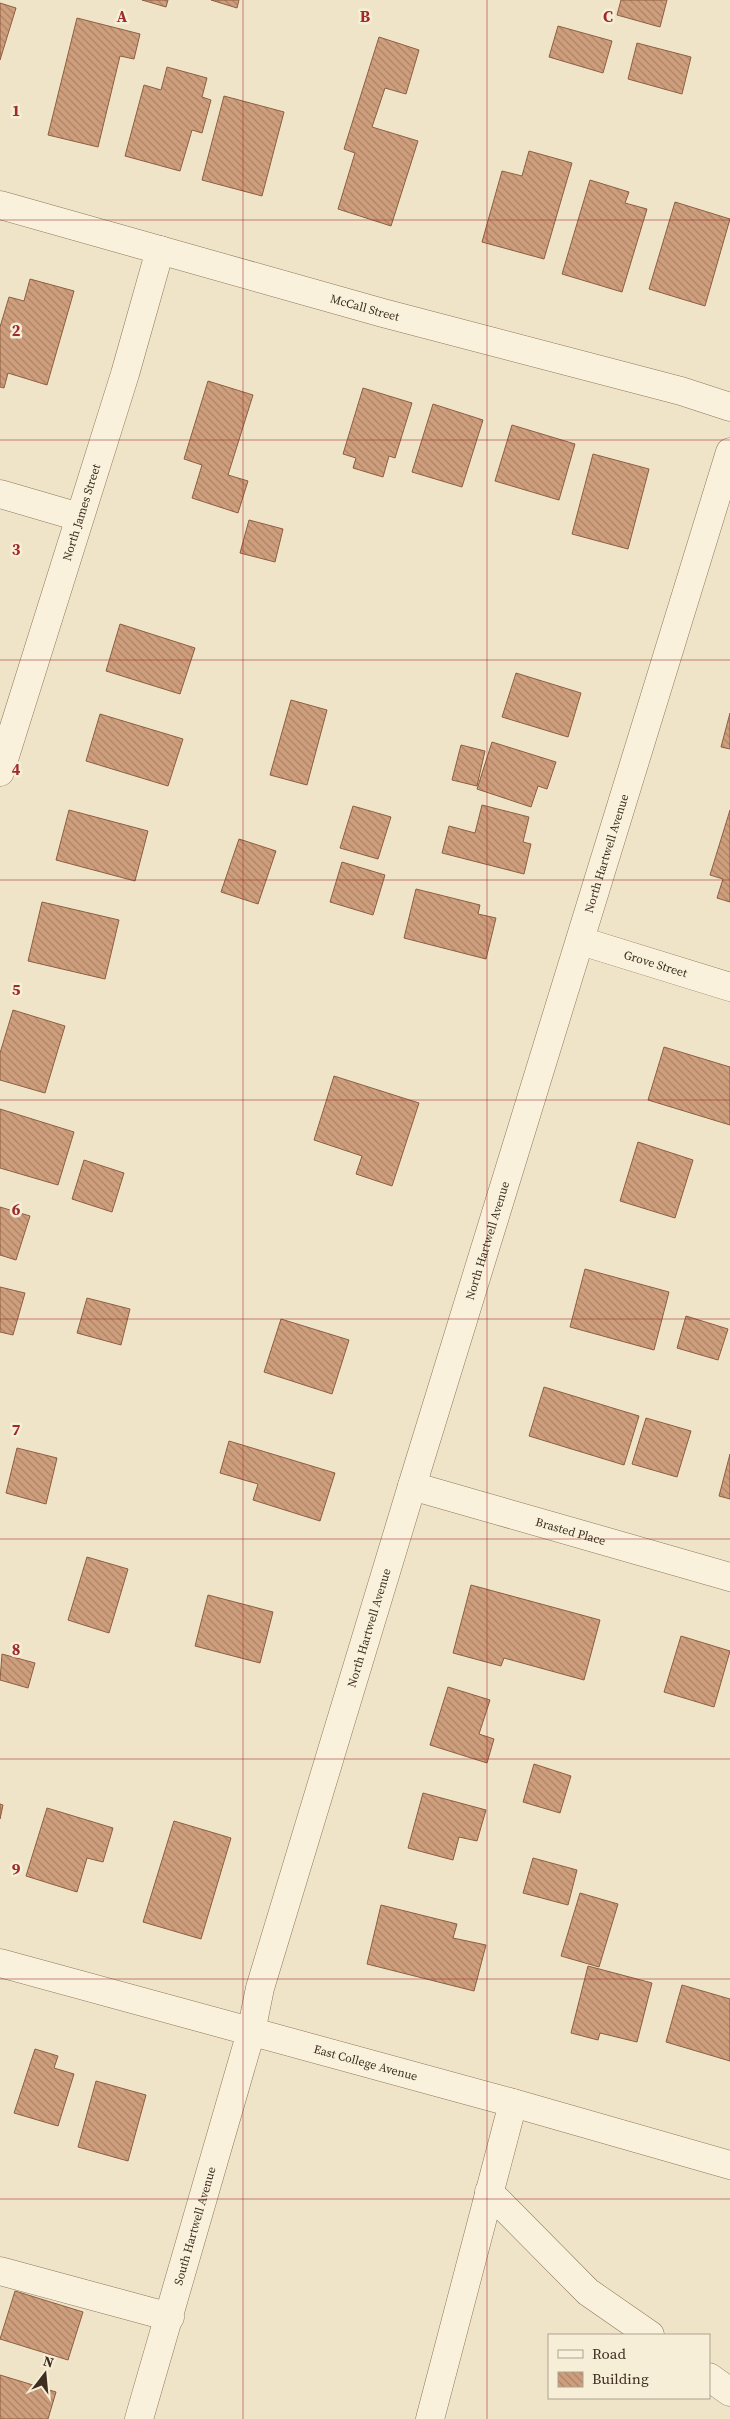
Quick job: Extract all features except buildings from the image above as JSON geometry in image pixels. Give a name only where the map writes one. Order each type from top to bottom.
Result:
[{"type":"street","name":"McCall Street","points":[[0,205],[383,314],[680,391],[730,408]]},
{"type":"street","name":"North James Street","points":[[0,772],[125,374],[160,250]]},
{"type":"street","name":"North Hartwell Avenue","points":[[251,2032],[260,1988],[412,1486],[730,452]]},
{"type":"street","points":[[0,494],[79,517]]},
{"type":"street","name":"Grove Street","points":[[581,941],[730,987]]},
{"type":"street","name":"Brasted Place","points":[[412,1486],[730,1577]]},
{"type":"street","name":"East College Avenue","points":[[0,1963],[513,2103],[730,2165]]},
{"type":"street","name":"South Hartwell Avenue","points":[[139,2419],[251,2032]]},
{"type":"street","points":[[430,2419],[513,2103]]},
{"type":"street","points":[[489,2192],[588,2292],[649,2334]]},
{"type":"street","points":[[0,2270],[170,2317]]},
{"type":"street","points":[[710,2378],[730,2392]]}]
